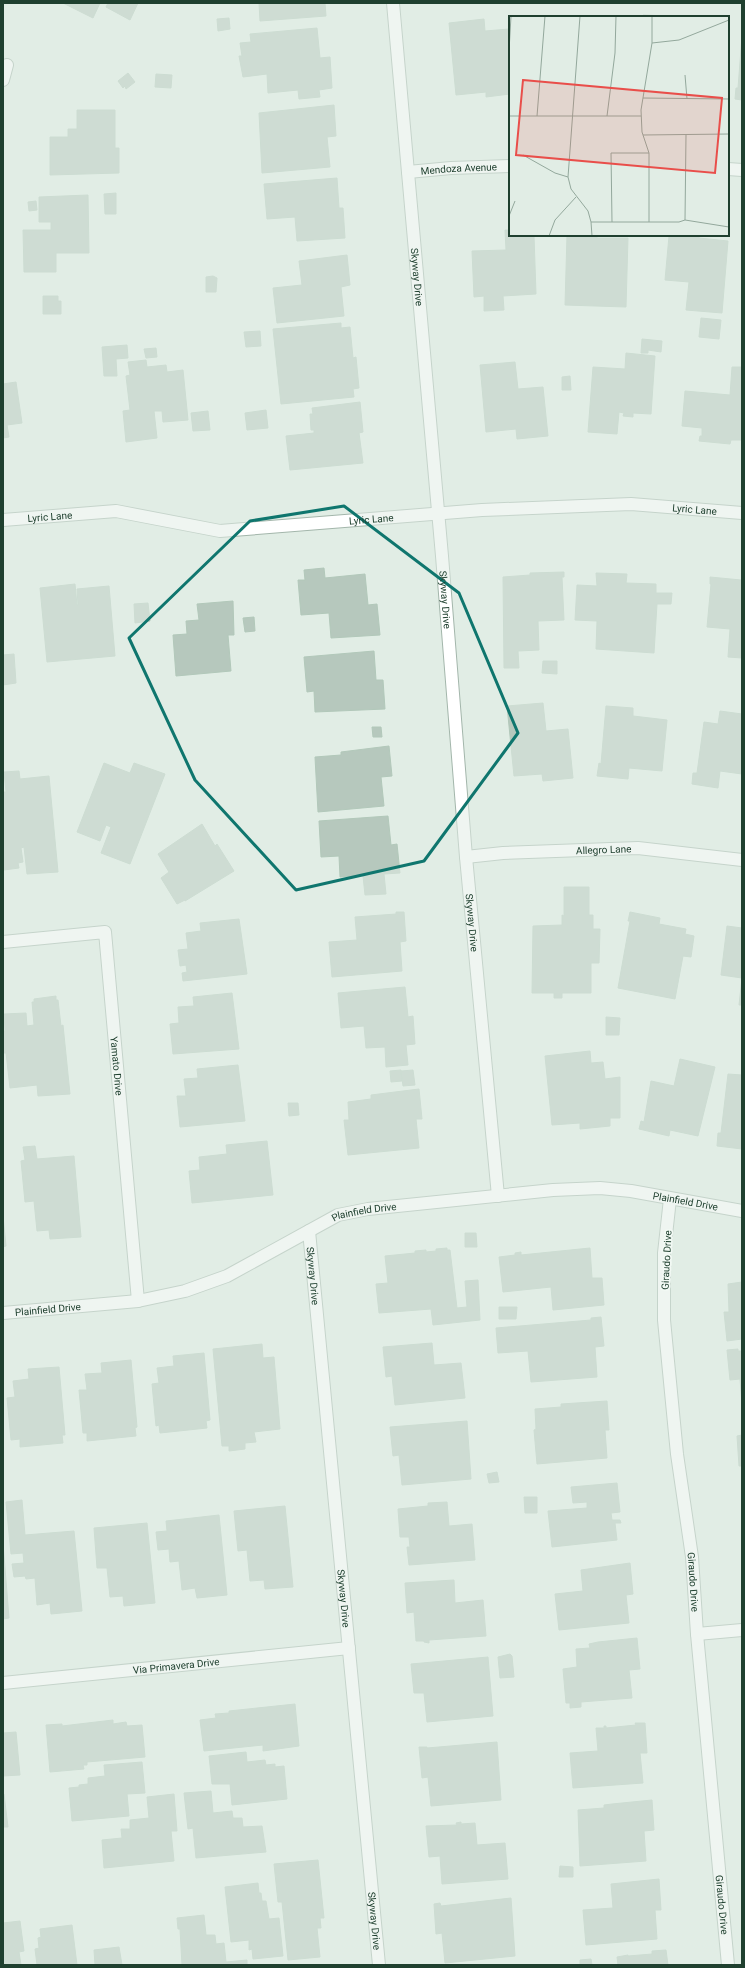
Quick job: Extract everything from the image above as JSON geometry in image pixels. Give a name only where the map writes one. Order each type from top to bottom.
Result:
[{"type":"street","name":"Skyway Drive","points":[[393,3],[438,514],[466,857],[498,1196]]},
{"type":"street","points":[[3,80],[7,65]]},
{"type":"street","name":"Mendoza Avenue","points":[[408,172],[451,168],[509,166]]},
{"type":"street","points":[[729,169],[742,170]]},
{"type":"street","name":"Lyric Lane","points":[[3,520],[116,511],[220,531],[438,514],[631,504],[742,513]]},
{"type":"street","name":"Allegro Lane","points":[[466,857],[503,853],[638,848],[742,860]]},
{"type":"street","name":"Yamato Drive","points":[[3,942],[105,932],[138,1301]]},
{"type":"street","name":"Plainfield Drive","points":[[3,1313],[138,1301],[185,1291],[227,1276],[338,1215],[368,1209],[553,1190],[600,1188],[631,1191],[742,1211]]},
{"type":"street","name":"Giraudo Drive","points":[[670,1199],[664,1253],[664,1320],[677,1454],[692,1556],[697,1634],[728,1965]]},
{"type":"street","name":"Skyway Drive","points":[[309,1231],[350,1648],[379,1965]]},
{"type":"street","points":[[697,1634],[742,1630]]},
{"type":"street","name":"Via Primavera Drive","points":[[3,1683],[350,1648]]},
{"type":"highlighted area","points":[[344,506],[459,593],[518,733],[424,861],[296,890],[195,780],[129,638],[250,521]]},
{"type":"building","points":[[63,3],[100,3],[93,18]]},
{"type":"building","points":[[108,3],[138,3],[130,20],[106,7]]},
{"type":"building","points":[[259,3],[325,3],[326,16],[260,21]]},
{"type":"building","points":[[643,15],[667,16],[643,16]]},
{"type":"building","points":[[229,18],[230,29],[218,31],[217,19]]},
{"type":"building","points":[[484,19],[485,31],[509,29],[509,94],[486,97],[486,92],[456,95],[449,23]]},
{"type":"building","points":[[317,28],[320,58],[330,57],[332,88],[319,90],[320,97],[299,99],[298,90],[268,93],[267,74],[243,77],[239,56],[242,56],[240,43],[251,42],[250,34]]},
{"type":"building","points":[[742,36],[742,100],[735,99],[736,88],[738,88]]},
{"type":"building","points":[[128,73],[135,82],[126,89],[125,86],[123,88],[118,81]]},
{"type":"building","points":[[156,74],[172,75],[171,88],[155,87]]},
{"type":"building","points":[[334,105],[336,136],[327,137],[330,167],[262,173],[259,113]]},
{"type":"building","points":[[77,110],[115,110],[115,148],[119,148],[119,173],[50,175],[50,137],[68,137],[68,129],[77,129]]},
{"type":"building","points":[[337,178],[339,208],[343,208],[345,238],[297,241],[295,217],[267,219],[264,184]]},
{"type":"building","points":[[116,193],[116,214],[105,214],[104,194]]},
{"type":"building","points":[[88,195],[89,253],[56,253],[56,272],[24,272],[23,230],[51,230],[51,222],[39,222],[39,197]]},
{"type":"building","points":[[36,201],[37,210],[29,211],[28,202]]},
{"type":"building","points":[[505,230],[509,230],[509,236],[534,236],[536,294],[503,296],[504,310],[484,311],[484,296],[474,297],[472,251],[506,250]]},
{"type":"building","points":[[567,236],[628,238],[626,307],[565,305]]},
{"type":"building","points":[[669,236],[699,236],[699,238],[728,241],[722,313],[686,310],[689,282],[665,280]]},
{"type":"building","points":[[347,255],[350,285],[341,287],[344,316],[277,323],[273,288],[302,285],[299,261]]},
{"type":"building","points":[[213,276],[217,278],[216,292],[206,292],[206,277]]},
{"type":"building","points":[[43,296],[58,296],[58,301],[61,301],[61,314],[43,314]]},
{"type":"building","points":[[701,318],[721,320],[719,339],[699,337]]},
{"type":"building","points":[[341,323],[341,328],[350,327],[353,358],[356,357],[359,388],[353,389],[354,397],[281,404],[273,329]]},
{"type":"building","points":[[260,331],[261,346],[246,347],[244,332]]},
{"type":"building","points":[[642,339],[662,341],[661,352],[648,350],[648,353],[641,353]]},
{"type":"building","points":[[127,345],[128,358],[116,359],[117,376],[104,376],[102,347]]},
{"type":"building","points":[[156,348],[157,357],[146,358],[144,349]]},
{"type":"building","points":[[626,353],[655,356],[651,414],[633,413],[633,417],[623,416],[624,413],[619,412],[617,434],[588,432],[593,367],[625,369]]},
{"type":"building","points":[[146,360],[147,367],[166,365],[167,372],[183,370],[188,420],[163,422],[162,411],[154,411],[157,438],[126,442],[123,411],[130,410],[126,376],[130,375],[128,362]]},
{"type":"building","points":[[515,362],[518,389],[543,387],[548,436],[517,439],[516,429],[486,432],[480,365]]},
{"type":"building","points":[[732,367],[742,367],[742,440],[731,440],[730,444],[699,441],[700,436],[702,436],[702,428],[682,426],[685,391],[730,395]]},
{"type":"building","points":[[570,376],[571,390],[562,390],[562,377]]},
{"type":"building","points":[[16,382],[22,423],[7,425],[9,437],[3,438],[3,384]]},
{"type":"building","points":[[360,402],[363,432],[359,433],[363,463],[290,470],[286,436],[314,433],[314,430],[311,430],[310,414],[313,414],[312,408]]},
{"type":"building","points":[[266,410],[268,428],[247,430],[245,413]]},
{"type":"building","points":[[208,411],[210,430],[193,431],[191,413]]},
{"type":"building","points":[[324,568],[325,578],[365,574],[368,605],[377,604],[380,635],[331,638],[329,613],[301,615],[298,580],[305,580],[304,570]]},
{"type":"building","points":[[564,572],[564,577],[562,577],[564,620],[538,621],[539,650],[518,651],[519,668],[504,668],[503,577],[530,575],[530,573]]},
{"type":"building","points":[[596,573],[627,574],[626,583],[656,584],[656,593],[672,593],[671,604],[657,604],[654,653],[596,649],[597,621],[575,620],[577,585],[597,586]]},
{"type":"building","points":[[710,577],[741,580],[742,658],[728,657],[730,629],[707,627],[711,584]]},
{"type":"building","points":[[75,584],[77,605],[77,589],[109,586],[115,656],[47,662],[40,588]]},
{"type":"building","points":[[233,601],[234,635],[228,635],[231,671],[176,676],[173,635],[187,634],[186,621],[199,620],[197,604]]},
{"type":"building","points":[[148,603],[150,621],[135,623],[134,604]]},
{"type":"building","points":[[254,617],[255,631],[245,632],[243,618]]},
{"type":"building","points":[[374,651],[376,680],[383,680],[385,709],[315,712],[314,691],[307,692],[304,657]]},
{"type":"building","points":[[14,654],[16,683],[3,685],[3,655]]},
{"type":"building","points":[[543,661],[557,661],[557,674],[542,673]]},
{"type":"building","points":[[543,703],[546,731],[568,729],[573,778],[543,781],[542,774],[514,776],[507,706]]},
{"type":"building","points":[[606,706],[633,708],[633,716],[667,720],[662,771],[629,768],[628,779],[597,776],[599,763],[601,764]]},
{"type":"building","points":[[720,711],[742,714],[742,774],[720,771],[718,788],[692,784],[693,773],[697,773],[704,722],[718,724]]},
{"type":"building","points":[[372,727],[381,727],[382,737],[373,737]]},
{"type":"building","points":[[389,746],[392,776],[381,777],[384,806],[318,812],[315,757],[341,755],[341,752]]},
{"type":"building","points":[[104,763],[130,773],[134,763],[165,774],[130,864],[101,853],[111,827],[106,825],[100,841],[77,832]]},
{"type":"building","points":[[19,771],[20,779],[49,776],[58,872],[27,874],[24,847],[21,848],[23,862],[18,863],[19,868],[4,870],[3,792],[6,792],[4,772]]},
{"type":"building","points":[[388,816],[391,845],[397,844],[400,873],[384,874],[386,894],[365,895],[363,876],[340,877],[339,856],[321,857],[319,821]]},
{"type":"building","points":[[202,824],[215,846],[217,844],[234,871],[185,901],[177,904],[161,878],[169,872],[158,854]]},
{"type":"building","points":[[564,887],[589,887],[589,915],[593,915],[593,929],[600,929],[599,963],[591,963],[591,993],[562,993],[562,998],[554,998],[554,993],[532,993],[533,926],[562,925],[562,915],[564,916]]},
{"type":"building","points":[[396,912],[404,912],[406,941],[400,942],[402,971],[332,977],[329,942],[357,940],[355,917],[396,914]]},
{"type":"building","points":[[630,912],[660,918],[659,924],[686,929],[685,934],[694,936],[691,957],[683,956],[675,999],[618,988],[630,921],[628,921]]},
{"type":"building","points":[[239,919],[247,974],[183,981],[182,973],[187,972],[186,965],[180,966],[178,950],[188,949],[186,933],[201,931],[200,923]]},
{"type":"building","points":[[727,926],[742,928],[742,978],[721,975]]},
{"type":"building","points":[[742,978],[742,1005],[739,1005]]},
{"type":"building","points":[[405,987],[408,1017],[413,1016],[415,1044],[406,1045],[408,1065],[386,1067],[385,1047],[366,1048],[364,1026],[341,1028],[338,993]]},
{"type":"building","points":[[232,993],[239,1049],[173,1054],[170,1024],[179,1023],[178,1007],[194,1006],[193,997]]},
{"type":"building","points":[[56,996],[56,1000],[58,1000],[61,1026],[63,1025],[70,1094],[38,1096],[37,1085],[10,1088],[6,1053],[3,1053],[3,1031],[5,1031],[4,1014],[26,1013],[27,1026],[34,1025],[32,1002],[34,1002],[34,999]]},
{"type":"building","points":[[606,1017],[620,1018],[619,1035],[606,1035]]},
{"type":"building","points":[[590,1051],[591,1063],[603,1062],[605,1079],[620,1077],[620,1118],[610,1118],[610,1126],[580,1129],[580,1123],[552,1125],[545,1056]]},
{"type":"building","points":[[680,1059],[715,1067],[698,1136],[670,1130],[669,1136],[639,1129],[641,1121],[644,1122],[651,1081],[674,1086]]},
{"type":"building","points":[[238,1065],[245,1121],[180,1127],[177,1096],[186,1096],[184,1079],[198,1078],[197,1069]]},
{"type":"building","points":[[401,1070],[402,1081],[391,1082],[390,1071]]},
{"type":"building","points":[[413,1070],[415,1085],[403,1086],[401,1071]]},
{"type":"building","points":[[728,1074],[742,1075],[742,1149],[717,1146],[718,1133],[721,1133]]},
{"type":"building","points":[[419,1089],[422,1119],[416,1119],[419,1148],[348,1155],[344,1120],[349,1120],[348,1102],[371,1099],[371,1095]]},
{"type":"building","points":[[288,1103],[298,1103],[299,1115],[289,1116]]},
{"type":"building","points":[[267,1141],[273,1195],[192,1203],[189,1171],[200,1170],[199,1157],[227,1154],[226,1145]]},
{"type":"building","points":[[35,1146],[37,1159],[74,1156],[81,1237],[50,1239],[49,1230],[37,1231],[34,1201],[25,1202],[21,1161],[25,1160],[23,1147]]},
{"type":"building","points":[[3,1216],[6,1246],[3,1247]]},
{"type":"building","points":[[465,1233],[476,1233],[477,1247],[465,1247]]},
{"type":"building","points":[[447,1248],[447,1250],[450,1250],[457,1308],[467,1307],[465,1281],[478,1280],[480,1320],[433,1325],[431,1309],[379,1313],[376,1284],[388,1283],[385,1256],[415,1253],[415,1251],[436,1251],[436,1249]]},
{"type":"building","points":[[590,1248],[592,1278],[602,1278],[604,1305],[553,1310],[551,1287],[503,1292],[499,1257],[515,1255],[515,1253],[521,1252],[521,1255]]},
{"type":"building","points":[[742,1282],[742,1339],[727,1341],[724,1312],[729,1312],[728,1284]]},
{"type":"building","points":[[499,1307],[517,1307],[516,1319],[499,1319]]},
{"type":"building","points":[[601,1317],[604,1346],[595,1347],[597,1377],[531,1382],[528,1351],[498,1353],[496,1328],[591,1320],[591,1318]]},
{"type":"building","points":[[432,1343],[434,1365],[461,1363],[465,1398],[395,1405],[392,1376],[386,1377],[383,1347]]},
{"type":"building","points":[[262,1344],[263,1358],[274,1357],[280,1429],[254,1432],[256,1442],[245,1443],[245,1449],[229,1451],[229,1446],[222,1446],[213,1349]]},
{"type":"building","points":[[738,1349],[738,1351],[742,1351],[742,1404],[740,1379],[730,1380],[727,1350]]},
{"type":"building","points":[[204,1353],[210,1420],[206,1421],[207,1428],[160,1433],[159,1425],[156,1426],[152,1384],[159,1383],[157,1368],[174,1366],[173,1356]]},
{"type":"building","points":[[131,1360],[137,1427],[135,1428],[136,1436],[87,1441],[87,1433],[83,1433],[79,1390],[87,1390],[85,1374],[102,1373],[101,1363]]},
{"type":"building","points":[[59,1367],[65,1435],[62,1435],[63,1443],[20,1447],[20,1439],[11,1440],[7,1398],[15,1397],[13,1381],[29,1379],[28,1369]]},
{"type":"building","points":[[607,1401],[609,1430],[605,1430],[607,1458],[537,1464],[534,1430],[536,1429],[535,1409],[561,1407],[561,1404]]},
{"type":"building","points":[[467,1421],[471,1479],[402,1485],[399,1455],[393,1456],[390,1427]]},
{"type":"building","points":[[742,1435],[742,1466],[739,1466],[737,1436]]},
{"type":"building","points":[[497,1472],[499,1482],[489,1483],[487,1474]]},
{"type":"building","points":[[617,1483],[620,1512],[611,1513],[612,1520],[620,1520],[621,1523],[615,1523],[617,1540],[552,1547],[548,1511],[587,1508],[587,1502],[573,1503],[571,1487]]},
{"type":"building","points":[[524,1497],[537,1497],[537,1513],[525,1513]]},
{"type":"building","points":[[22,1500],[25,1535],[74,1531],[82,1611],[51,1614],[50,1603],[37,1605],[35,1578],[26,1579],[25,1576],[14,1577],[12,1564],[24,1563],[23,1553],[11,1554],[6,1502]]},
{"type":"building","points":[[447,1502],[449,1526],[472,1524],[475,1560],[409,1565],[407,1547],[410,1547],[409,1537],[400,1537],[398,1509],[428,1506],[428,1503]]},
{"type":"building","points":[[285,1506],[293,1587],[265,1589],[264,1580],[250,1581],[247,1550],[238,1551],[234,1511]]},
{"type":"building","points":[[219,1515],[227,1595],[197,1598],[195,1588],[182,1590],[179,1561],[170,1562],[169,1549],[158,1550],[156,1532],[167,1531],[166,1521]]},
{"type":"building","points":[[147,1523],[155,1603],[124,1606],[123,1596],[110,1597],[107,1568],[97,1568],[94,1528]]},
{"type":"building","points":[[3,1543],[9,1618],[3,1619]]},
{"type":"building","points":[[630,1563],[633,1594],[626,1595],[629,1623],[559,1630],[555,1594],[583,1591],[581,1570]]},
{"type":"building","points":[[454,1580],[455,1603],[483,1600],[486,1636],[429,1640],[429,1643],[424,1641],[416,1641],[414,1612],[407,1613],[405,1583]]},
{"type":"building","points":[[637,1638],[640,1669],[629,1670],[632,1698],[581,1702],[581,1707],[570,1708],[570,1703],[566,1703],[563,1669],[577,1667],[576,1649],[590,1648],[589,1644],[598,1642]]},
{"type":"building","points":[[510,1654],[512,1656],[514,1677],[500,1678],[498,1657]]},
{"type":"building","points":[[488,1657],[493,1716],[427,1722],[424,1693],[414,1693],[411,1664]]},
{"type":"building","points":[[295,1704],[299,1746],[263,1751],[263,1745],[204,1751],[200,1720],[216,1718],[215,1714],[229,1713],[229,1711]]},
{"type":"building","points":[[113,1720],[113,1724],[126,1722],[127,1726],[142,1725],[145,1757],[87,1762],[87,1765],[83,1765],[84,1769],[50,1772],[46,1725],[62,1724],[62,1726]]},
{"type":"building","points":[[635,1723],[645,1723],[647,1753],[640,1753],[643,1783],[573,1788],[570,1753],[598,1751],[596,1728],[604,1728],[604,1726],[606,1726],[606,1728],[636,1725]]},
{"type":"building","points":[[16,1732],[20,1775],[3,1776],[3,1733]]},
{"type":"building","points":[[497,1742],[501,1800],[431,1806],[428,1777],[422,1778],[419,1747],[427,1748]]},
{"type":"building","points":[[246,1752],[247,1762],[265,1760],[266,1765],[275,1764],[275,1767],[284,1766],[287,1799],[232,1805],[230,1784],[212,1784],[209,1756]]},
{"type":"building","points":[[142,1762],[145,1793],[127,1794],[129,1816],[72,1821],[69,1788],[88,1784],[88,1778],[105,1776],[104,1765]]},
{"type":"building","points":[[211,1791],[213,1813],[232,1811],[233,1818],[242,1818],[243,1827],[262,1826],[266,1852],[196,1858],[193,1828],[188,1829],[184,1793]]},
{"type":"building","points":[[4,1794],[8,1827],[3,1827]]},
{"type":"building","points":[[174,1794],[177,1831],[171,1831],[174,1861],[104,1868],[102,1840],[122,1838],[121,1829],[130,1829],[130,1820],[149,1818],[147,1797]]},
{"type":"building","points":[[652,1800],[654,1830],[644,1831],[646,1861],[580,1866],[578,1810],[604,1808],[604,1805]]},
{"type":"building","points":[[461,1822],[461,1824],[475,1823],[477,1845],[505,1843],[508,1879],[442,1884],[440,1856],[429,1857],[426,1826],[457,1825],[456,1823]]},
{"type":"building","points":[[318,1860],[324,1918],[320,1918],[321,1928],[317,1928],[320,1957],[288,1960],[282,1902],[278,1902],[274,1864]]},
{"type":"building","points":[[560,1866],[573,1867],[573,1877],[559,1877]]},
{"type":"building","points":[[659,1879],[661,1910],[655,1910],[657,1939],[586,1945],[583,1910],[613,1908],[611,1884]]},
{"type":"building","points":[[258,1883],[262,1901],[266,1901],[269,1919],[279,1918],[283,1956],[253,1959],[252,1949],[249,1950],[249,1940],[231,1942],[225,1887]]},
{"type":"building","points":[[511,1898],[515,1956],[445,1963],[442,1933],[436,1934],[434,1904],[440,1903],[441,1906]]},
{"type":"building","points":[[204,1915],[206,1935],[215,1935],[216,1944],[224,1943],[226,1962],[247,1960],[247,1965],[182,1965],[180,1929],[178,1929],[177,1918]]},
{"type":"building","points":[[20,1921],[24,1951],[19,1952],[21,1965],[3,1965],[3,1923]]},
{"type":"building","points":[[72,1925],[77,1965],[37,1965],[35,1949],[39,1948],[38,1938],[41,1937],[40,1929]]},
{"type":"building","points":[[119,1947],[122,1965],[95,1965],[94,1950]]},
{"type":"building","points":[[666,1950],[668,1965],[618,1965],[617,1957],[652,1954],[652,1951]]},
{"type":"building","points":[[591,1959],[592,1965],[580,1965],[580,1960]]}]
